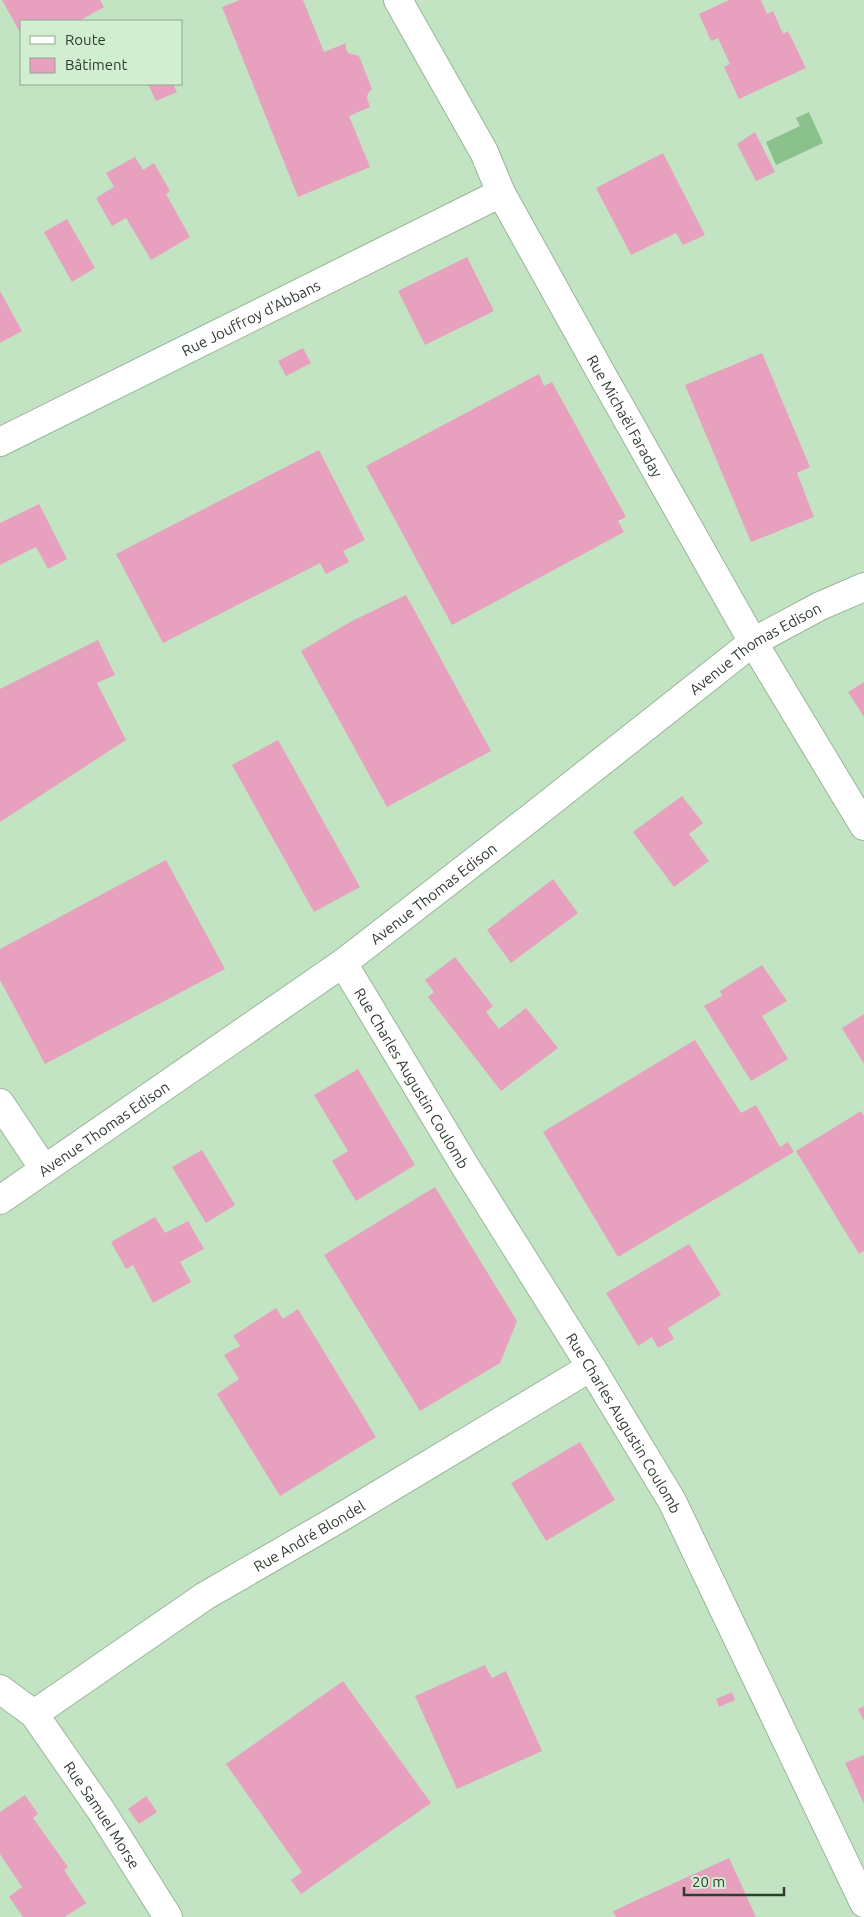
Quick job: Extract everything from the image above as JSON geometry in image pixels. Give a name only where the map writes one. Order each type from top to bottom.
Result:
[{"type":"street","name":"Rue Michaël Faraday","points":[[398,0],[484,152],[501,193],[753,642],[864,826]]},
{"type":"street","name":"Rue Jouffroy d'Abbans","points":[[0,442],[501,193]]},
{"type":"street","name":"Avenue Thomas Edison","points":[[0,1200],[343,963],[753,642],[820,606],[864,587]]},
{"type":"street","name":"Rue Charles Augustin Coulomb","points":[[343,963],[465,1166],[591,1367],[672,1501],[864,1903]]},
{"type":"street","points":[[0,1103],[44,1169]]},
{"type":"street","name":"Rue André Blondel","points":[[34,1714],[205,1596],[591,1367]]},
{"type":"street","name":"Rue Samuel Morse","points":[[0,1689],[34,1714],[100,1809],[168,1917]]},
{"type":"shaded area","points":[[0,0],[864,0],[864,1917],[0,1917]]},
{"type":"shaded area","points":[[809,112],[823,143],[776,165],[766,142],[800,126],[796,118]]},
{"type":"building","points":[[2,0],[100,0],[104,7],[81,20],[20,20],[20,32]]},
{"type":"building","points":[[240,0],[303,0],[324,52],[346,43],[348,53],[359,56],[372,89],[368,93],[367,98],[370,107],[349,116],[370,167],[298,197],[222,7]]},
{"type":"building","points":[[729,0],[761,0],[767,14],[773,11],[783,34],[788,31],[806,68],[739,99],[724,67],[730,64],[718,38],[711,41],[699,14]]},
{"type":"building","points":[[148,85],[174,85],[177,92],[156,101]]},
{"type":"building","points":[[755,132],[775,172],[756,181],[737,144]]},
{"type":"building","points":[[663,153],[705,235],[683,245],[676,233],[631,255],[596,188]]},
{"type":"building","points":[[135,157],[143,170],[154,163],[170,191],[166,194],[190,237],[151,260],[126,218],[112,226],[96,198],[114,187],[106,173]]},
{"type":"building","points":[[67,219],[95,268],[72,282],[44,232]]},
{"type":"building","points":[[467,257],[494,311],[425,345],[398,291]]},
{"type":"building","points":[[0,291],[22,331],[0,343]]},
{"type":"building","points":[[303,348],[311,363],[286,376],[278,361]]},
{"type":"building","points":[[762,353],[810,467],[797,473],[814,517],[751,542],[685,385]]},
{"type":"building","points":[[539,374],[544,386],[552,382],[626,517],[618,521],[624,532],[452,625],[366,466]]},
{"type":"building","points":[[319,450],[365,540],[343,551],[349,562],[326,574],[320,563],[163,643],[116,554]]},
{"type":"building","points":[[39,504],[67,559],[48,569],[36,547],[0,565],[0,523]]},
{"type":"building","points":[[406,595],[491,751],[387,807],[301,651],[352,621]]},
{"type":"building","points":[[98,640],[115,675],[97,683],[126,740],[0,822],[0,689]]},
{"type":"building","points":[[864,682],[864,717],[848,692]]},
{"type":"building","points":[[278,740],[360,887],[314,912],[232,765]]},
{"type":"building","points":[[682,796],[703,823],[689,834],[709,861],[674,887],[633,832]]},
{"type":"building","points":[[166,860],[225,969],[45,1064],[0,980],[0,949]]},
{"type":"building","points":[[553,879],[578,913],[511,963],[487,930]]},
{"type":"building","points":[[455,957],[493,1006],[486,1012],[499,1029],[526,1008],[558,1048],[501,1091],[428,997],[434,992],[425,980]]},
{"type":"building","points":[[762,965],[787,1001],[762,1016],[788,1059],[751,1081],[704,1006],[722,996],[720,991]]},
{"type":"building","points":[[864,1014],[864,1064],[842,1028]]},
{"type":"building","points":[[695,1040],[741,1113],[756,1105],[780,1147],[788,1142],[794,1152],[618,1257],[543,1132]]},
{"type":"building","points":[[358,1069],[415,1165],[356,1201],[332,1161],[348,1151],[314,1095]]},
{"type":"building","points":[[861,1111],[864,1116],[864,1251],[859,1254],[796,1151]]},
{"type":"building","points":[[202,1150],[235,1205],[206,1223],[172,1167]]},
{"type":"building","points":[[435,1187],[517,1321],[500,1363],[420,1411],[324,1255]]},
{"type":"building","points":[[155,1217],[165,1233],[188,1221],[204,1249],[180,1262],[191,1282],[153,1303],[133,1265],[126,1269],[111,1242]]},
{"type":"building","points":[[689,1244],[721,1295],[668,1328],[674,1339],[658,1348],[652,1337],[638,1346],[606,1293]]},
{"type":"building","points":[[276,1308],[283,1319],[298,1309],[376,1437],[280,1496],[217,1394],[239,1379],[224,1355],[240,1346],[233,1336]]},
{"type":"building","points":[[580,1442],[615,1500],[546,1541],[511,1483]]},
{"type":"building","points":[[485,1665],[492,1678],[506,1671],[542,1751],[457,1789],[415,1696]]},
{"type":"building","points":[[343,1681],[431,1803],[301,1894],[291,1880],[302,1872],[226,1764]]},
{"type":"building","points":[[732,1692],[735,1700],[719,1707],[716,1699]]},
{"type":"building","points":[[864,1706],[864,1721],[858,1709]]},
{"type":"building","points":[[864,1755],[864,1804],[845,1763]]},
{"type":"building","points":[[25,1795],[38,1814],[33,1818],[68,1867],[64,1870],[86,1903],[65,1917],[23,1917],[9,1897],[22,1887],[0,1854],[0,1812]]},
{"type":"building","points":[[146,1796],[157,1812],[139,1824],[128,1809]]},
{"type":"building","points":[[729,1858],[756,1917],[616,1917],[613,1911]]}]
